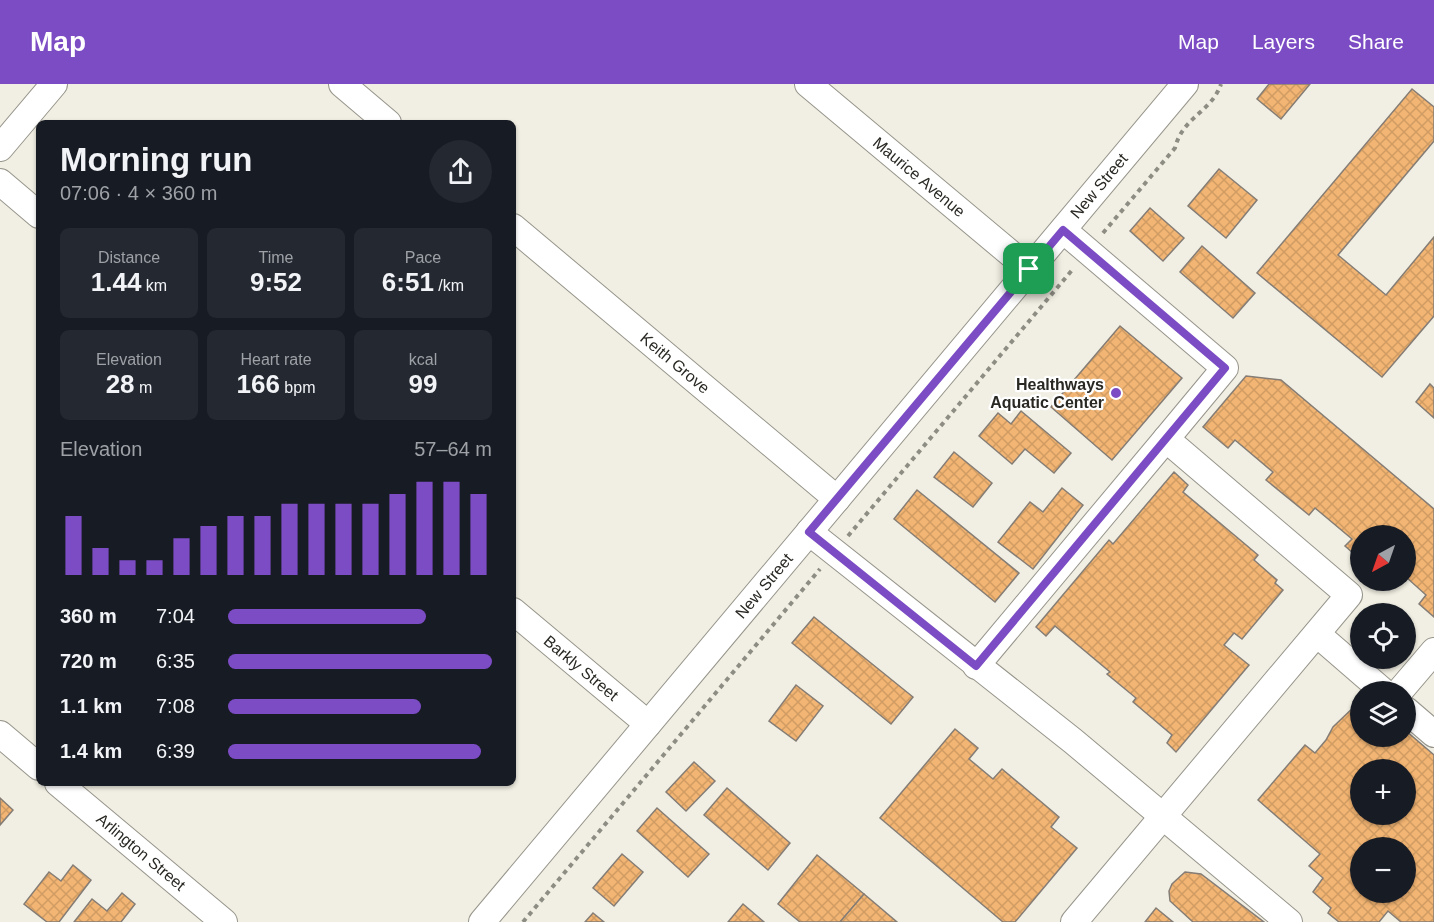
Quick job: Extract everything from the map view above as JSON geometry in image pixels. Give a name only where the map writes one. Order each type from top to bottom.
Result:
[{"type":"street","points":[[0,148],[54,84]]},
{"type":"street","points":[[342,84],[384,120]]},
{"type":"street","name":"Maurice Avenue","points":[[808,84],[1029,269]]},
{"type":"street","name":"New Street","points":[[482,922],[1185,84]]},
{"type":"street","points":[[0,182],[36,212]]},
{"type":"street","name":"Keith Grove","points":[[516,230],[837,499]]},
{"type":"street","points":[[976,666],[1225,368],[1063,230]]},
{"type":"street","points":[[1074,922],[1349,595],[1166,439]]},
{"type":"street","points":[[809,532],[1074,741],[1289,922]]},
{"type":"street","name":"Barkly Street","points":[[516,614],[648,724]]},
{"type":"street","points":[[1317,633],[1372,681]]},
{"type":"street","points":[[1408,681],[1434,651]]},
{"type":"street","points":[[1416,719],[1434,734]]},
{"type":"street","points":[[0,734],[36,764]]},
{"type":"street","name":"Arlington Street","points":[[62,786],[224,922]]},
{"type":"path","points":[[523,922],[1175,148],[1179,132],[1192,117],[1208,107],[1217,96],[1221,84]]},
{"type":"building","points":[[1269,84],[1310,84],[1281,119],[1257,99]]},
{"type":"building","points":[[1412,89],[1434,107],[1434,141],[1338,255],[1386,295],[1434,237],[1434,316],[1382,377],[1257,273]]},
{"type":"building","points":[[1219,169],[1257,200],[1226,238],[1188,206]]},
{"type":"building","points":[[1150,208],[1184,238],[1163,261],[1130,231]]},
{"type":"building","points":[[1202,246],[1255,293],[1233,318],[1180,272]]},
{"type":"building","name":"Healthways Aquatic Center","points":[[1120,326],[1182,378],[1112,460],[1051,407]]},
{"type":"building","points":[[1246,376],[1281,380],[1434,509],[1434,617],[1419,604],[1426,595],[1416,586],[1416,525],[1350,525],[1350,537],[1315,508],[1309,515],[1266,480],[1273,472],[1235,440],[1228,448],[1203,427]]},
{"type":"building","points":[[1430,384],[1434,388],[1434,418],[1416,402]]},
{"type":"building","points":[[1021,411],[1071,453],[1054,473],[1025,449],[1012,464],[979,436],[998,413],[1011,424]]},
{"type":"building","points":[[954,452],[992,483],[973,507],[934,477]]},
{"type":"building","points":[[1174,472],[1188,485],[1183,492],[1258,555],[1254,560],[1277,580],[1275,583],[1283,590],[1242,639],[1234,633],[1224,645],[1249,665],[1176,752],[1167,743],[1172,735],[1133,702],[1136,698],[1107,674],[1110,672],[1055,626],[1046,636],[1036,627],[1109,540],[1113,544]]},
{"type":"building","points":[[1062,488],[1083,505],[1033,569],[998,542],[1030,502],[1043,512]]},
{"type":"building","points":[[917,490],[1019,573],[995,602],[894,519]]},
{"type":"building","points":[[1350,541],[1350,550],[1345,546]]},
{"type":"building","points":[[814,617],[913,697],[891,724],[792,643]]},
{"type":"building","points":[[796,685],[823,706],[796,741],[769,721]]},
{"type":"building","points":[[1350,711],[1350,747],[1416,747],[1416,740],[1434,755],[1434,922],[1401,922],[1388,911],[1379,922],[1339,922],[1328,913],[1331,908],[1313,892],[1323,878],[1309,866],[1320,854],[1258,800],[1305,745],[1315,753],[1333,727]]},
{"type":"building","points":[[955,729],[978,748],[969,759],[993,779],[1002,769],[1059,817],[1051,827],[1077,848],[1015,922],[1003,922],[880,818]]},
{"type":"building","points":[[694,762],[715,781],[686,811],[666,792]]},
{"type":"building","points":[[727,788],[790,843],[768,870],[704,815]]},
{"type":"building","points":[[0,798],[13,810],[0,825]]},
{"type":"building","points":[[657,808],[709,854],[688,877],[637,831]]},
{"type":"building","points":[[622,854],[643,872],[614,906],[593,888]]},
{"type":"building","points":[[817,855],[864,894],[840,922],[800,922],[778,904]]},
{"type":"building","points":[[73,865],[91,880],[59,922],[47,922],[24,904],[49,872],[61,881]]},
{"type":"building","points":[[1185,872],[1201,874],[1264,922],[1193,922],[1170,901],[1169,891],[1172,884]]},
{"type":"building","points":[[122,893],[135,904],[121,922],[74,922],[92,899],[107,911]]},
{"type":"building","points":[[864,894],[897,922],[840,922]]},
{"type":"building","points":[[743,904],[764,922],[728,922]]},
{"type":"building","points":[[1156,908],[1173,922],[1145,922]]},
{"type":"building","points":[[593,913],[604,922],[585,922]]},
{"type":"place","name":"Healthways Aquatic Center","points":[[1116,393]]},
{"type":"route","points":[[1063,230],[1225,368],[976,666],[809,532],[1029,269],[1063,230]]}]
